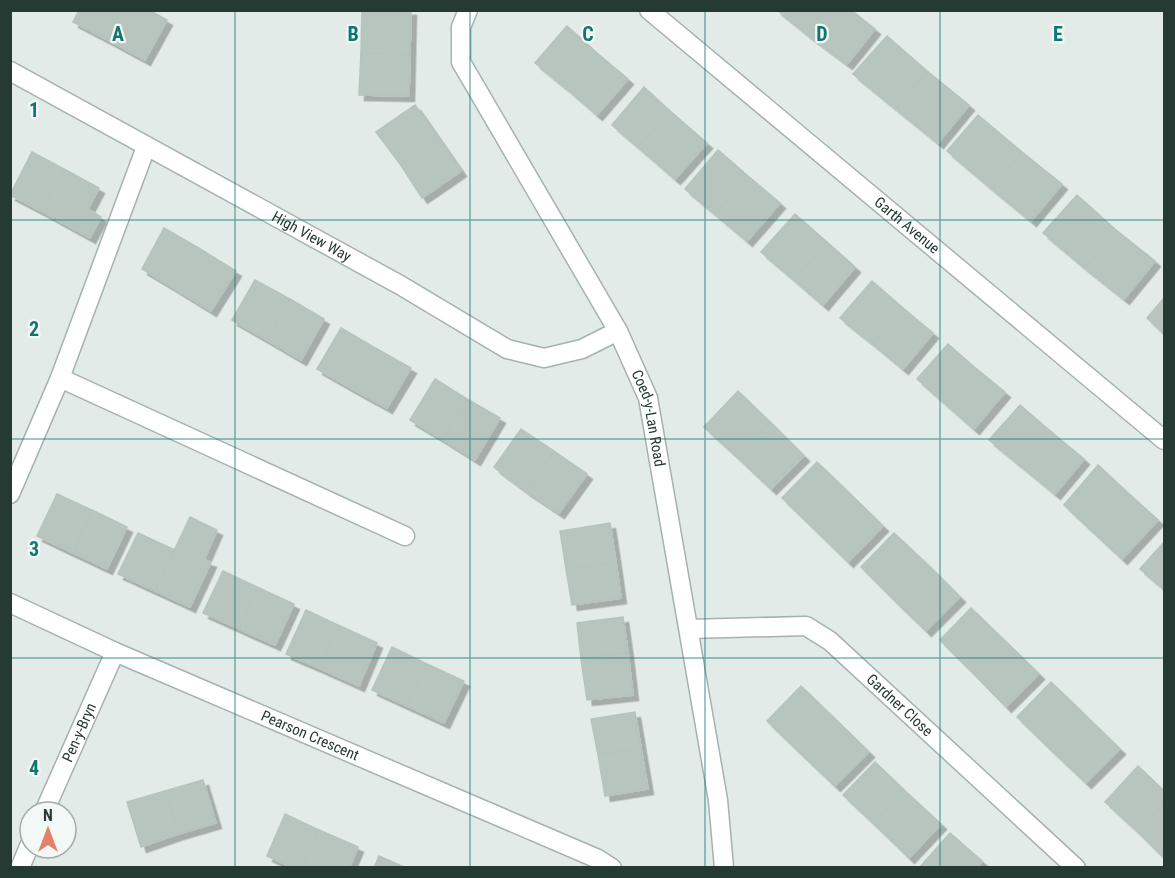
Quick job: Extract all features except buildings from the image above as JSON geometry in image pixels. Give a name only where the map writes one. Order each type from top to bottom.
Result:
[{"type":"street","name":"Coed-y-Lan Road","points":[[468,10],[461,27],[461,62],[618,331],[648,398],[717,800],[724,867]]},
{"type":"street","name":"Garth Avenue","points":[[649,10],[1164,440]]},
{"type":"street","name":"High View Way","points":[[10,71],[400,285],[507,349],[544,358],[582,349],[618,331]]},
{"type":"street","points":[[10,494],[60,378],[146,147]]},
{"type":"street","points":[[60,378],[405,536]]},
{"type":"street","name":"Pearson Crescent","points":[[10,603],[115,652],[612,867]]},
{"type":"street","name":"Gardner Close","points":[[689,628],[806,626],[830,641],[1076,867]]},
{"type":"street","name":"Pen-y-Bryn","points":[[49,800],[115,652]]}]
